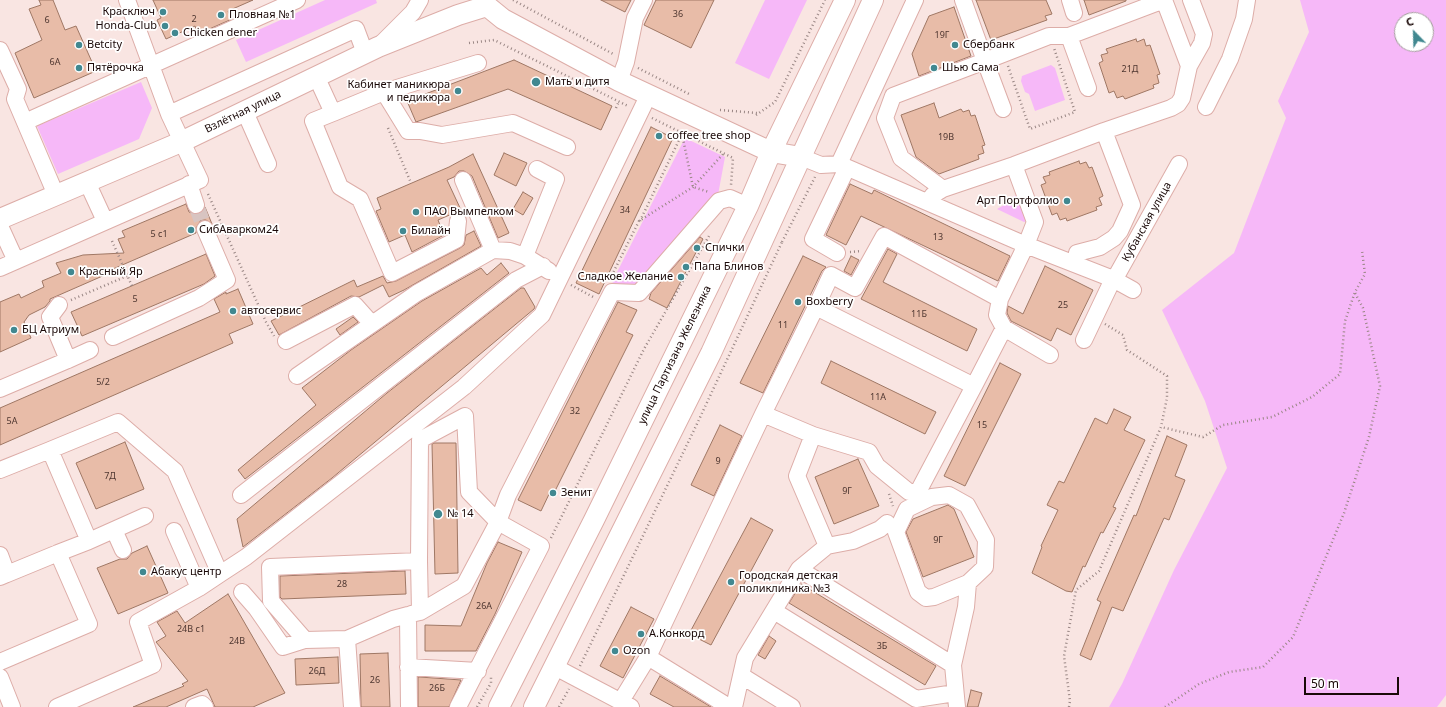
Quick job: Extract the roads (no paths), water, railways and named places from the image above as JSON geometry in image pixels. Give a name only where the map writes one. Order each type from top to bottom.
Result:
[{"type":"main road","name":"улица Партизана Железняка","points":[[499,707],[594,520],[748,206],[771,152],[845,0]]},
{"type":"main road","points":[[534,707],[710,353],[873,0]]},
{"type":"main road","name":"Взлётная улица","points":[[0,219],[181,142],[371,50],[486,3]]},
{"type":"main road","points":[[486,3],[503,19],[620,81],[771,152],[801,157]]},
{"type":"street","points":[[127,0],[169,114],[181,142],[194,182],[196,205]]},
{"type":"street","points":[[25,122],[297,0]]},
{"type":"street","points":[[169,114],[356,29],[371,50],[413,12],[420,0]]},
{"type":"street","points":[[620,81],[626,62],[635,18],[644,0]]},
{"type":"street","points":[[836,252],[813,239],[915,0]]},
{"type":"street","points":[[963,0],[1003,109]]},
{"type":"street","points":[[943,189],[901,158],[885,118],[893,96],[1050,36],[1069,36],[1102,17],[1164,0],[1189,66]]},
{"type":"street","points":[[928,202],[933,195],[943,189],[1014,165],[1178,104],[1182,98],[1189,66],[1202,43],[1204,34],[1191,0]]},
{"type":"street","points":[[1206,107],[1230,59],[1244,19],[1247,0]]},
{"type":"street","points":[[1069,36],[1088,88]]},
{"type":"street","points":[[0,50],[18,89],[15,99],[56,195]]},
{"type":"street","points":[[458,221],[456,240],[392,273],[360,199],[340,187],[313,121],[384,92],[478,63]]},
{"type":"street","points":[[316,76],[333,113]]},
{"type":"street","points":[[384,92],[408,131],[420,131],[442,135],[513,123],[567,147]]},
{"type":"street","points":[[57,707],[154,665],[138,622],[199,588],[246,557],[464,387],[542,315],[649,94]]},
{"type":"street","points":[[245,112],[268,164]]},
{"type":"street","points":[[1074,263],[1077,253],[1100,247],[1114,238],[1120,231],[1132,205],[1104,131]]},
{"type":"street","points":[[801,157],[821,165],[843,166],[1026,245],[1113,279],[1132,290]]},
{"type":"street","name":"Кубанская улица","points":[[1084,340],[1113,279],[1118,273],[1179,164]]},
{"type":"street","points":[[1014,165],[1035,222],[1026,245],[1000,299],[997,315],[1004,328],[1050,355]]},
{"type":"street","points":[[525,256],[556,179],[537,169]]},
{"type":"street","points":[[463,180],[493,250]]},
{"type":"street","points":[[87,182],[105,221]]},
{"type":"street","points":[[0,268],[194,182]]},
{"type":"street","points":[[242,592],[256,608],[284,647],[305,640],[347,640],[392,619],[414,614],[464,586],[498,522],[508,495],[612,292],[639,293],[719,201],[730,198],[748,206]]},
{"type":"street","points":[[0,226],[16,261]]},
{"type":"street","points":[[113,337],[199,298],[230,286],[205,229]]},
{"type":"street","points":[[555,667],[626,704],[763,414],[831,275],[856,288],[884,236],[1000,299]]},
{"type":"street","points":[[297,376],[417,293],[493,250],[510,251],[525,256],[560,278]]},
{"type":"street","points":[[241,495],[516,280],[543,266]]},
{"type":"street","points":[[59,305],[50,316],[68,360]]},
{"type":"street","points":[[280,339],[355,305],[372,324]]},
{"type":"street","points":[[816,307],[974,386]]},
{"type":"street","points":[[763,414],[813,434],[869,452],[878,466],[909,492],[919,490],[1004,328]]},
{"type":"street","points":[[0,389],[90,350]]},
{"type":"street","points":[[458,707],[485,673],[541,546],[498,522],[469,492],[464,387]]},
{"type":"street","points":[[409,707],[408,667],[419,561],[420,440],[465,416]]},
{"type":"street","points":[[0,470],[118,422],[175,471],[220,574]]},
{"type":"street","points":[[813,434],[797,476],[827,546]]},
{"type":"street","points":[[50,450],[89,541]]},
{"type":"street","points":[[774,611],[914,703],[956,700],[953,665],[966,607],[968,583],[985,567],[986,540],[967,505],[949,496],[932,497],[906,509],[896,532],[918,592],[926,598],[934,597],[968,583]]},
{"type":"street","points":[[0,554],[3,576],[89,541],[145,516]]},
{"type":"street","points":[[734,707],[745,658],[799,569],[827,546],[853,541],[880,529],[887,523]]},
{"type":"street","points":[[114,530],[122,550]]},
{"type":"street","points":[[174,532],[199,588]]},
{"type":"street","points":[[0,662],[89,624],[58,553]]},
{"type":"street","points":[[305,640],[271,601],[270,567],[419,561]]},
{"type":"street","points":[[799,569],[953,665]]},
{"type":"street","points":[[347,640],[352,707]]},
{"type":"street","points":[[648,657],[729,707]]},
{"type":"street","points":[[408,667],[485,673]]},
{"type":"street","points":[[742,676],[792,707]]},
{"type":"street","points":[[1,683],[12,707]]},
{"type":"street","points":[[194,707],[202,704],[204,707]]},
{"type":"tunnel","points":[[196,205],[205,229]]},
{"type":"place","name":"Красключ","points":[[163,12]]},
{"type":"place","name":"Пловная №1","points":[[221,15]]},
{"type":"place","name":"Honda-Club","points":[[165,26]]},
{"type":"place","name":"Chicken dener","points":[[175,33]]},
{"type":"place","name":"Betcity","points":[[79,45]]},
{"type":"place","name":"Сбербанк","points":[[955,45]]},
{"type":"place","name":"Пятёрочка","points":[[79,68]]},
{"type":"place","name":"Шью Сама","points":[[934,68]]},
{"type":"place","name":"Мать и дитя","points":[[536,82]]},
{"type":"place","name":"Кабинет маникюра и педикюра","points":[[458,91]]},
{"type":"place","name":"coffee tree shop","points":[[659,136]]},
{"type":"place","name":"Арт Портфолио","points":[[1067,201]]},
{"type":"place","name":"ПАО Вымпелком","points":[[416,212]]},
{"type":"place","name":"СибАварком24","points":[[191,230]]},
{"type":"place","name":"Билайн","points":[[403,231]]},
{"type":"place","name":"Спички","points":[[697,248]]},
{"type":"place","name":"Папа Блинов","points":[[686,267]]},
{"type":"place","name":"Красный Яр","points":[[71,272]]},
{"type":"place","name":"Сладкое Желание","points":[[681,277]]},
{"type":"place","name":"Boxberry","points":[[798,302]]},
{"type":"place","name":"автосервис","points":[[233,311]]},
{"type":"place","name":"БЦ Атриум","points":[[14,330]]},
{"type":"place","name":"Зенит","points":[[553,493]]},
{"type":"place","name":"№ 14","points":[[438,514]]},
{"type":"place","name":"Абакус центр","points":[[143,572]]},
{"type":"place","name":"Городская детская поликлиника №3","points":[[731,582]]},
{"type":"place","name":"А.Конкорд","points":[[641,634]]},
{"type":"place","name":"Ozon","points":[[615,651]]}]
